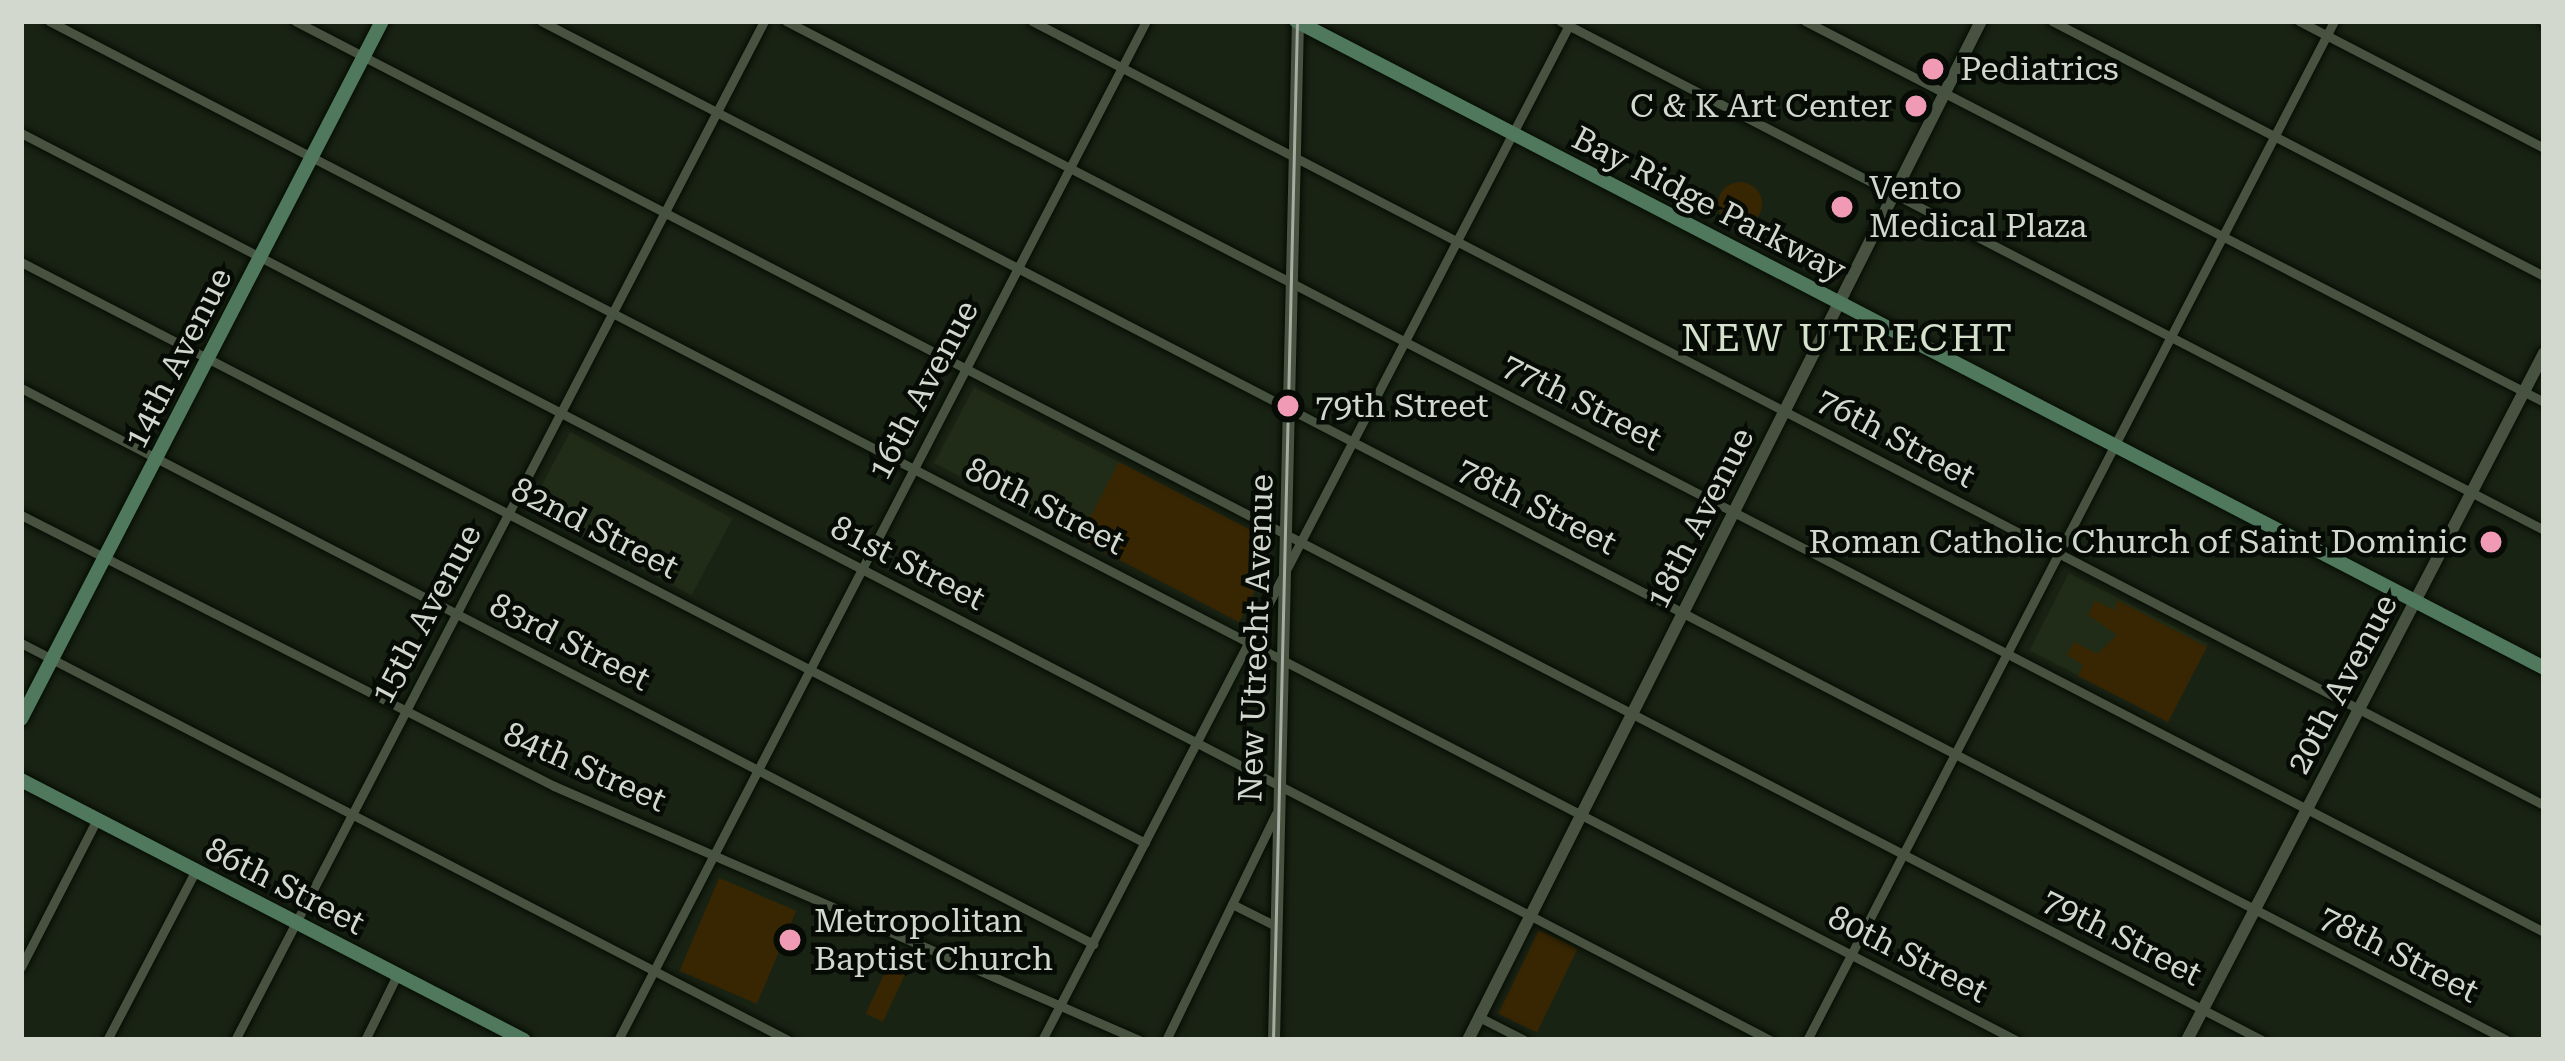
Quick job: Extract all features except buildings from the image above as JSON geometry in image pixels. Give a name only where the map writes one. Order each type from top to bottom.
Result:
[{"type":"main road","name":"14th Avenue","points":[[21,719],[382,21]]},
{"type":"main road","name":"Bay Ridge Parkway","points":[[1298,21],[2544,668]]},
{"type":"main road","name":"86th Street","points":[[21,780],[397,975],[493,1033],[524,1040]]},
{"type":"street","name":"80th Street","points":[[49,21],[2016,1040]]},
{"type":"street","name":"79th Street","points":[[295,21],[2262,1040]]},
{"type":"street","name":"78th Street","points":[[541,21],[2507,1040]]},
{"type":"street","name":"15th Avenue","points":[[235,1040],[764,21]]},
{"type":"street","name":"77th Street","points":[[786,21],[2544,932]]},
{"type":"street","name":"76th Street","points":[[1032,21],[2544,805]]},
{"type":"street","name":"16th Avenue","points":[[618,1040],[1146,21]]},
{"type":"street","name":"New Utrecht Avenue","points":[[1274,1040],[1298,21]]},
{"type":"street","points":[[1805,21],[2544,403]]},
{"type":"street","name":"18th Avenue","points":[[1468,1040],[1981,21]]},
{"type":"street","points":[[2052,21],[2544,276]]},
{"type":"street","points":[[2300,21],[2544,148]]},
{"type":"street","points":[[1807,1040],[2334,21]]},
{"type":"street","points":[[1042,1040],[1567,22],[2544,530]]},
{"type":"street","name":"81st Street","points":[[21,134],[1770,1040]]},
{"type":"street","name":"82nd Street","points":[[21,262],[1145,843]]},
{"type":"street","name":"20th Avenue","points":[[2187,1040],[2544,352]]},
{"type":"street","name":"83rd Street","points":[[21,388],[1093,944]]},
{"type":"street","points":[[1288,512],[1316,514]]},
{"type":"street","name":"84th Street","points":[[21,515],[404,714],[1139,1040]]},
{"type":"street","points":[[21,643],[788,1040]]},
{"type":"street","points":[[1166,1040],[1277,812]]},
{"type":"street","points":[[21,967],[98,819]]},
{"type":"street","points":[[107,1040],[196,870]]},
{"type":"street","points":[[1232,904],[1276,926]]},
{"type":"street","points":[[365,1040],[397,975]]},
{"type":"street","points":[[1481,1018],[1524,1040]]},
{"type":"shaded area","points":[[1740,182],[1756,188],[1762,204],[1756,220],[1740,226],[1724,220],[1718,204],[1724,188]]},
{"type":"shaded area","points":[[974,387],[1266,538],[1266,569],[1239,622],[934,463]]},
{"type":"shaded area","points":[[570,432],[732,518],[692,595],[529,509]]},
{"type":"shaded area","points":[[1119,462],[1266,538],[1266,569],[1239,622],[1079,539]]},
{"type":"shaded area","points":[[2069,573],[2208,644],[2168,721],[2030,651]]},
{"type":"shaded area","points":[[2117,600],[2207,647],[2168,722],[2078,676],[2083,665],[2067,655],[2074,642],[2097,654],[2117,635],[2088,615],[2095,601],[2115,610]]},
{"type":"shaded area","points":[[719,878],[796,911],[757,1004],[680,971]]},
{"type":"shaded area","points":[[1539,930],[1578,949],[1537,1032],[1498,1014]]},
{"type":"shaded area","points":[[894,953],[911,961],[883,1022],[866,1014]]},
{"type":"railway","points":[[1273,1040],[1297,21]]},
{"type":"place","name":"Pediatrics","points":[[1933,69]]},
{"type":"place","name":"C & K Art Center","points":[[1916,106]]},
{"type":"place","name":"Vento Medical Plaza","points":[[1842,207]]},
{"type":"place","name":"79th Street","points":[[1288,406]]},
{"type":"place","name":"Roman Catholic Church of Saint Dominic","points":[[2491,542]]},
{"type":"place","name":"Metropolitan Baptist Church","points":[[790,940]]},
{"type":"district","name":"NEW UTRECHT","points":[[1848,338]]}]
